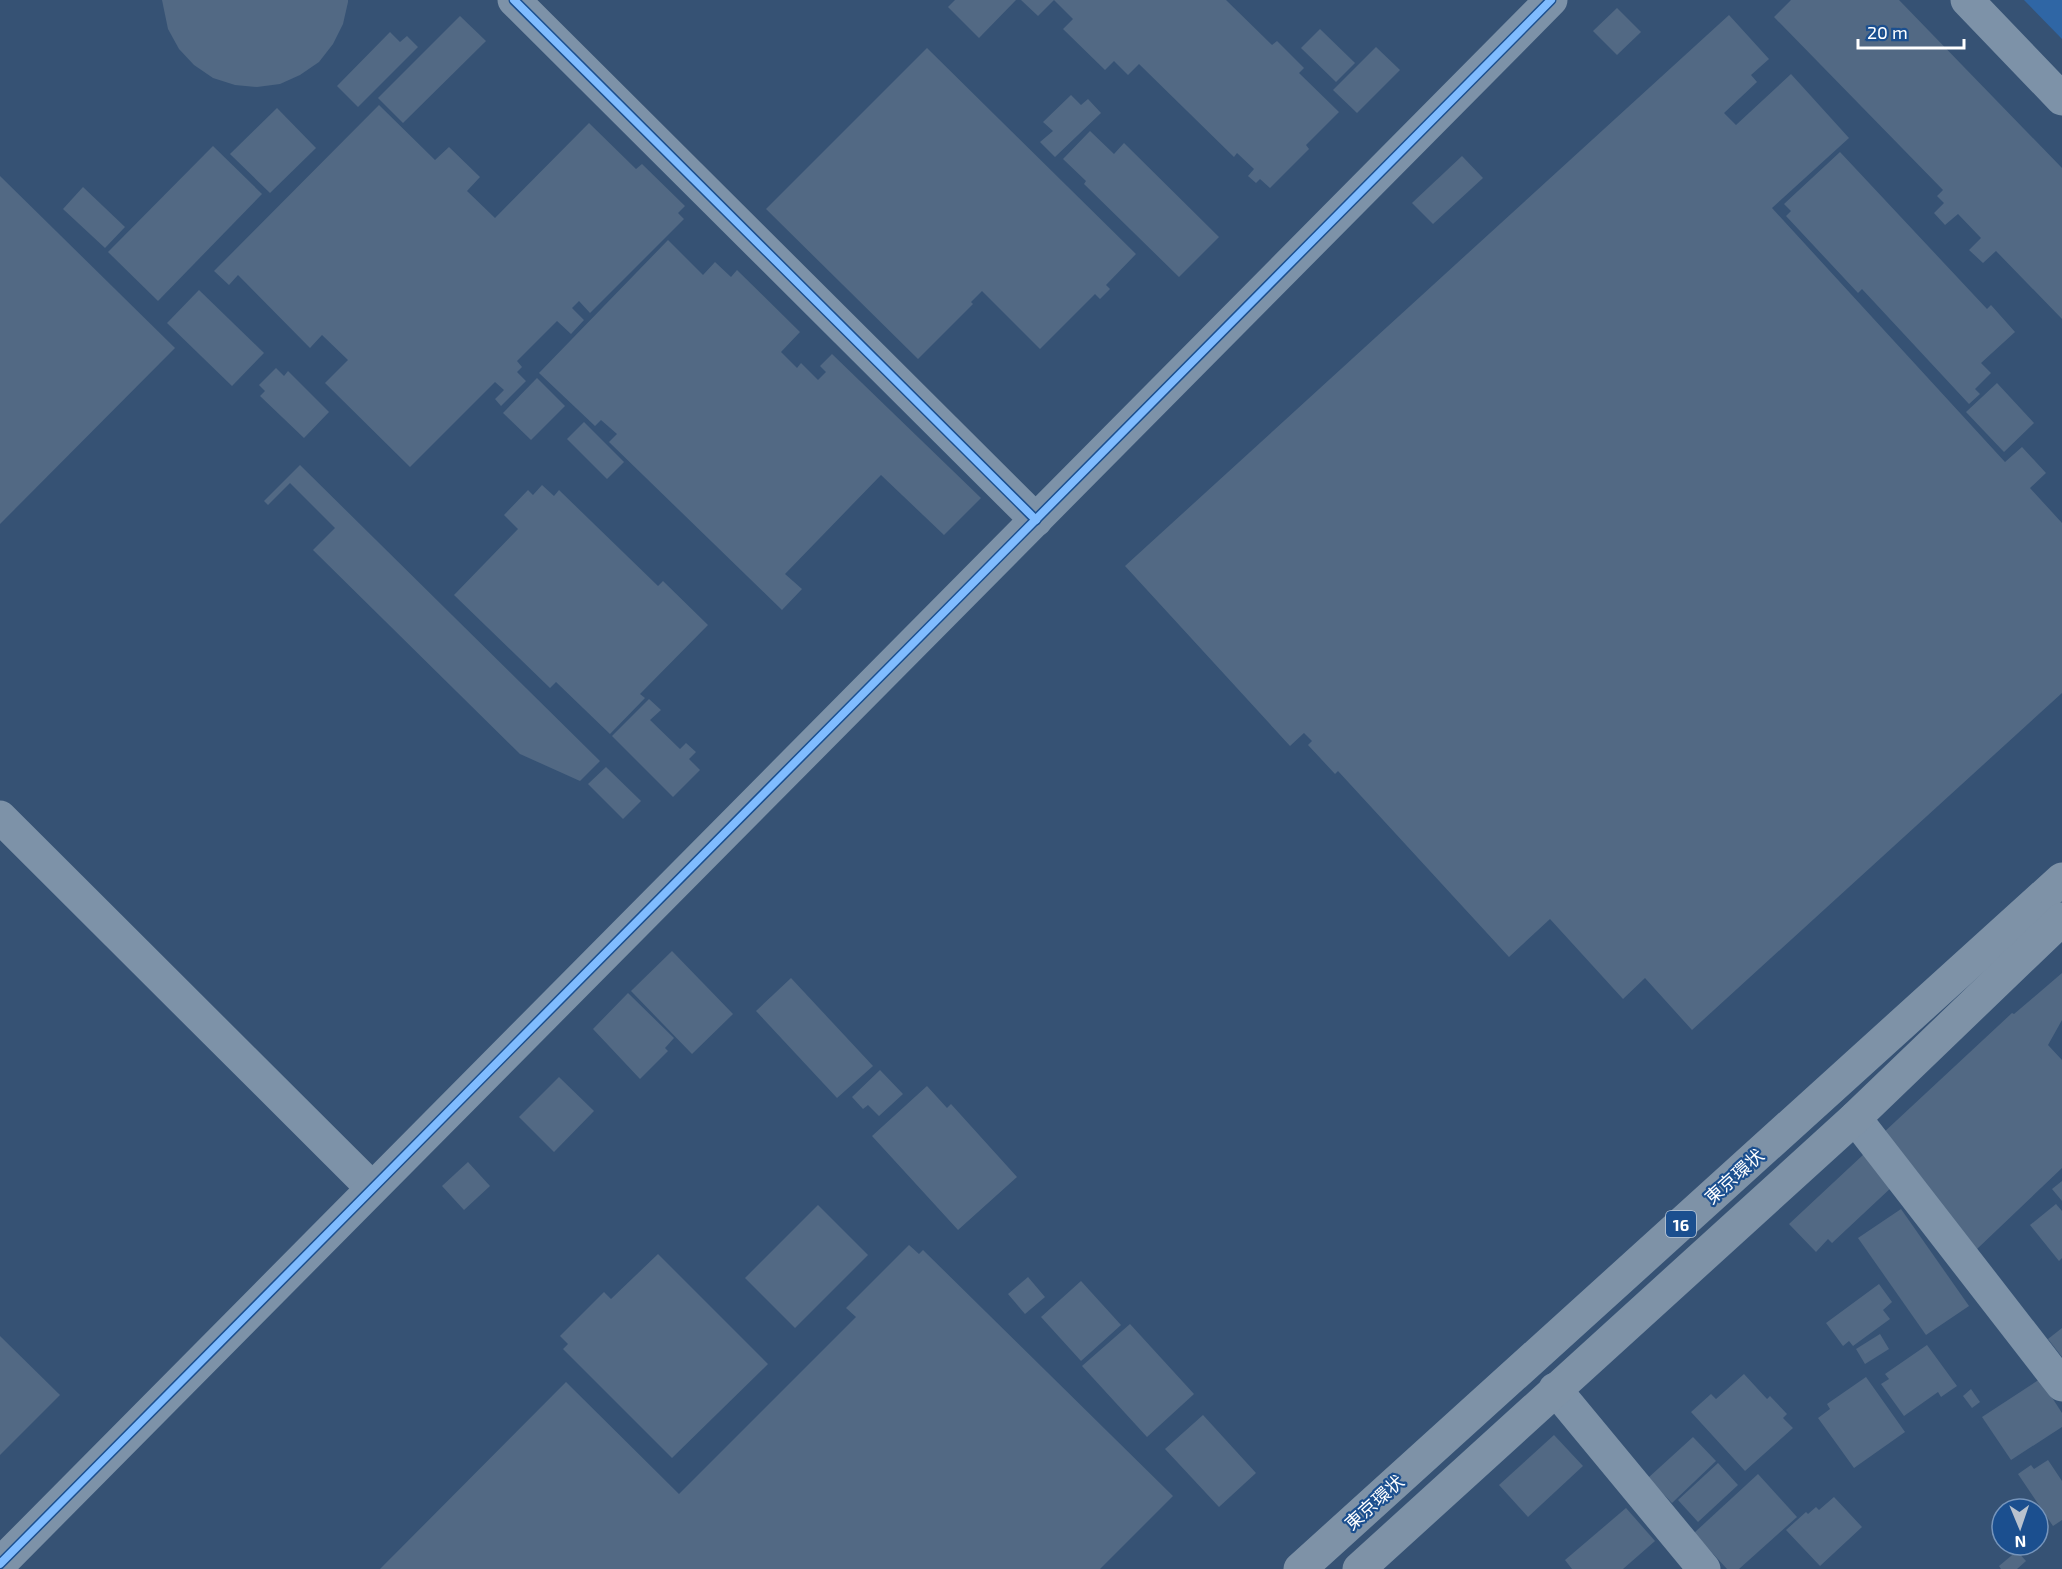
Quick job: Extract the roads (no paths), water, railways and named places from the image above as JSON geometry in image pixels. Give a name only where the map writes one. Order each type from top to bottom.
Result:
[{"type":"highway","name":"東京環状","points":[[1300,1569],[2062,879]]},
{"type":"highway","name":"16","points":[[1364,1567],[1554,1389],[1855,1118],[2062,919]]},
{"type":"street","points":[[514,0],[1035,520]]},
{"type":"street","points":[[0,1564],[371,1187],[1551,0]]},
{"type":"street","points":[[1967,0],[2062,99]]},
{"type":"street","points":[[0,817],[371,1187]]},
{"type":"street","points":[[1855,1118],[2062,1385]]},
{"type":"street","points":[[1554,1389],[1704,1569]]}]
